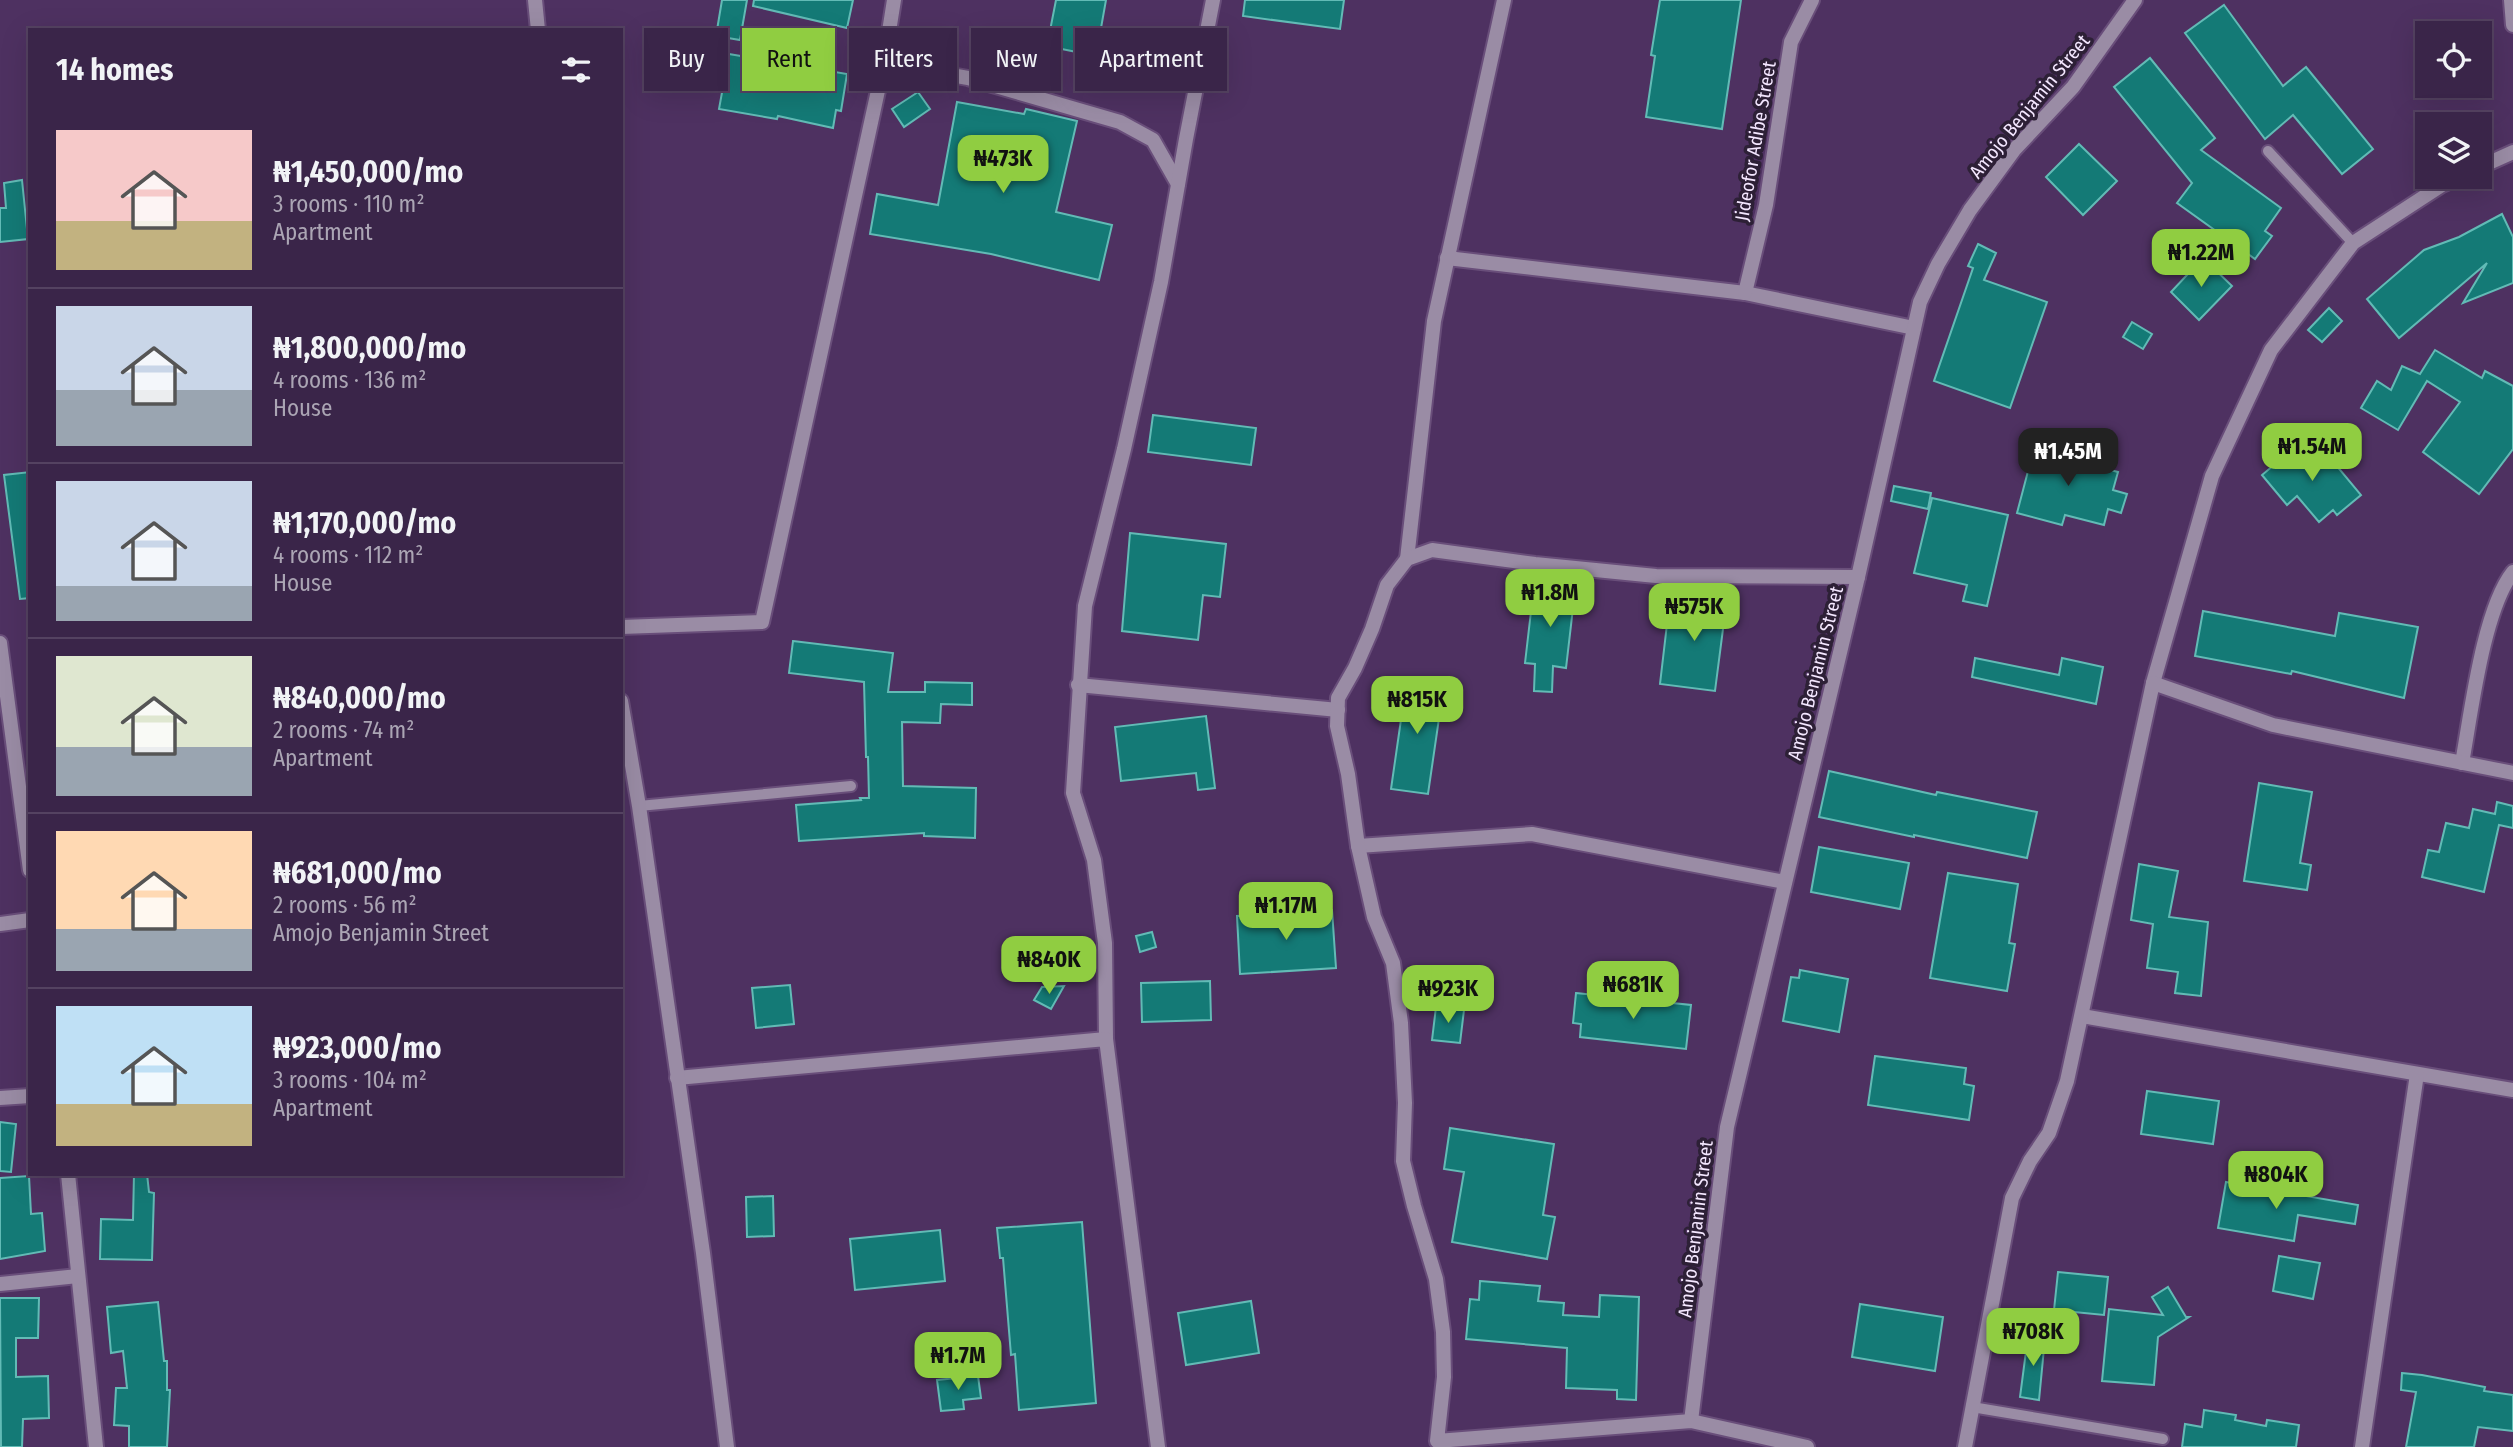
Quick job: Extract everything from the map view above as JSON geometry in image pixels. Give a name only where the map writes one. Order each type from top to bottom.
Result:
[{"type":"street","points":[[536,0],[538,28]]},
{"type":"street","points":[[890,28],[894,0]]},
{"type":"street","points":[[1158,1447],[1106,1039],[1105,943],[1094,860],[1073,793],[1085,606],[1136,398],[1161,282],[1213,0]]},
{"type":"street","points":[[1407,559],[1434,321],[1504,0]]},
{"type":"street","name":"Jideofor Adibe Street","points":[[1745,293],[1766,205],[1791,42],[1812,0]]},
{"type":"street","name":"Amojo Benjamin Street","points":[[1691,1421],[1727,1126],[1858,577],[1914,328],[1928,283],[1970,210],[2014,150],[2080,78],[2135,0]]},
{"type":"street","points":[[2511,0],[2513,25]]},
{"type":"street","points":[[957,76],[1120,121],[1153,141],[1178,184]]},
{"type":"street","points":[[623,627],[762,622],[878,91]]},
{"type":"street","points":[[2492,162],[2513,152]]},
{"type":"street","points":[[1965,1447],[2012,1198],[2030,1161],[2049,1133],[2067,1081],[2153,683],[2212,476],[2271,350],[2353,243],[2436,189]]},
{"type":"street","points":[[1447,258],[1745,293],[1914,328]]},
{"type":"street","points":[[1807,1447],[1691,1421],[1437,1441],[1444,1377],[1443,1332],[1436,1279],[1403,1161],[1405,1103],[1401,1023],[1392,963],[1374,917],[1358,846],[1348,774],[1337,726],[1338,698],[1372,629],[1387,584],[1407,559],[1432,550],[1656,576],[1858,577]]},
{"type":"street","points":[[2462,763],[2487,633],[2505,582],[2513,572]]},
{"type":"street","points":[[0,643],[7,750],[28,860]]},
{"type":"street","points":[[2153,683],[2273,725],[2513,773]]},
{"type":"street","points":[[1078,685],[1338,710]]},
{"type":"street","points":[[623,713],[639,806],[703,1253],[727,1447]]},
{"type":"street","points":[[1358,846],[1532,834],[1785,882]]},
{"type":"street","points":[[0,924],[28,920]]},
{"type":"street","points":[[2081,1016],[2513,1090]]},
{"type":"street","points":[[677,1078],[1106,1039]]},
{"type":"street","points":[[2362,1447],[2417,1074]]},
{"type":"street","points":[[0,1098],[28,1096]]},
{"type":"street","points":[[68,1176],[96,1447]]},
{"type":"street","points":[[0,1284],[78,1276]]},
{"type":"lane","points":[[2268,152],[2353,243]]},
{"type":"lane","points":[[639,806],[850,786]]},
{"type":"lane","points":[[1972,1406],[2163,1439]]},
{"type":"building","points":[[722,0],[747,0],[740,40],[728,38],[728,28],[717,28]]},
{"type":"building","points":[[754,0],[853,0],[847,28],[753,6]]},
{"type":"building","points":[[1056,0],[1106,0],[1101,28],[1075,28],[1075,52],[1061,49],[1061,28],[1051,28]]},
{"type":"building","points":[[1245,0],[1344,0],[1340,29],[1243,16]]},
{"type":"building","points":[[1660,0],[1741,0],[1722,129],[1646,117],[1655,56],[1651,55]]},
{"type":"building","points":[[2224,5],[2283,86],[2306,67],[2373,149],[2342,174],[2293,115],[2265,139],[2185,33]]},
{"type":"building","points":[[729,54],[742,56],[742,91],[835,91],[835,72],[847,74],[841,111],[836,110],[833,128],[778,116],[777,119],[719,109],[722,91],[728,91]]},
{"type":"building","points":[[2150,58],[2215,138],[2201,150],[2281,208],[2265,231],[2272,236],[2255,259],[2177,203],[2192,183],[2114,87]]},
{"type":"building","points":[[918,92],[930,109],[904,127],[892,109]]},
{"type":"building","points":[[957,102],[1024,114],[1026,109],[1077,121],[1056,212],[1112,225],[1099,280],[991,254],[870,234],[877,194],[938,205]]},
{"type":"building","points":[[2079,144],[2117,181],[2083,215],[2046,177]]},
{"type":"building","points":[[22,180],[28,239],[0,242],[0,208],[6,208],[4,183]]},
{"type":"building","points":[[2502,214],[2513,237],[2513,283],[2463,303],[2487,263],[2399,338],[2367,299],[2424,250],[2459,237]]},
{"type":"building","points":[[1978,244],[1996,253],[1984,280],[2047,302],[2010,408],[1934,381],[1973,268],[1968,266]]},
{"type":"building","points":[[2203,258],[2232,286],[2199,320],[2171,292]]},
{"type":"building","points":[[2329,308],[2342,321],[2322,342],[2308,330]]},
{"type":"building","points":[[2132,322],[2152,334],[2143,349],[2123,337]]},
{"type":"building","points":[[2435,350],[2482,378],[2485,371],[2513,386],[2513,449],[2479,494],[2423,452],[2460,402],[2427,381],[2398,430],[2361,408],[2377,381],[2391,390],[2402,366],[2420,374]]},
{"type":"building","points":[[1153,415],[1256,428],[1251,465],[1148,452]]},
{"type":"building","points":[[2037,437],[2062,444],[2058,456],[2118,472],[2113,490],[2127,494],[2121,513],[2108,509],[2104,525],[2065,515],[2062,525],[2017,513]]},
{"type":"building","points":[[2300,443],[2316,462],[2326,453],[2361,495],[2337,515],[2333,510],[2319,522],[2297,496],[2287,505],[2262,475]]},
{"type":"building","points":[[28,472],[28,598],[20,599],[4,475]]},
{"type":"building","points":[[1894,486],[1931,493],[1928,509],[1891,501]]},
{"type":"building","points":[[1932,498],[2008,515],[1987,606],[1963,601],[1967,585],[1914,573]]},
{"type":"building","points":[[1130,533],[1226,544],[1220,597],[1203,595],[1198,640],[1122,631]]},
{"type":"building","points":[[1535,577],[1576,582],[1566,668],[1553,666],[1552,692],[1534,691],[1535,664],[1525,663]]},
{"type":"building","points":[[1686,593],[1727,598],[1715,691],[1660,684],[1669,607],[1685,609]]},
{"type":"building","points":[[2203,611],[2335,636],[2339,613],[2418,627],[2404,698],[2292,671],[2291,674],[2195,656]]},
{"type":"building","points":[[793,641],[893,653],[888,692],[925,692],[925,682],[972,683],[972,705],[941,704],[940,723],[902,722],[903,786],[976,788],[975,838],[924,836],[924,833],[799,841],[796,805],[869,798],[868,757],[864,682],[789,673]]},
{"type":"building","points":[[1975,658],[2059,675],[2062,658],[2103,667],[2096,704],[1972,677]]},
{"type":"building","points":[[1407,678],[1444,684],[1428,794],[1391,789]]},
{"type":"building","points":[[1206,716],[1215,788],[1198,790],[1196,773],[1121,781],[1115,727]]},
{"type":"building","points":[[1829,771],[1936,795],[1937,792],[2037,812],[2027,858],[1819,817]]},
{"type":"building","points":[[2259,783],[2312,792],[2300,863],[2311,865],[2307,890],[2244,881]]},
{"type":"building","points":[[2497,802],[2513,806],[2513,828],[2499,825],[2484,892],[2422,877],[2428,850],[2439,852],[2446,823],[2469,828],[2473,809],[2495,814]]},
{"type":"building","points":[[1819,847],[1909,863],[1900,909],[1811,892]]},
{"type":"building","points":[[2139,864],[2178,871],[2169,917],[2208,922],[2201,996],[2175,993],[2178,972],[2147,968],[2153,924],[2131,920]]},
{"type":"building","points":[[1948,873],[2018,884],[2009,943],[2015,944],[2007,991],[1930,978]]},
{"type":"building","points":[[1332,910],[1336,968],[1240,974],[1237,916]]},
{"type":"building","points":[[1152,932],[1156,947],[1140,952],[1136,936]]},
{"type":"building","points":[[1800,970],[1848,979],[1839,1032],[1783,1021],[1791,977],[1799,978]]},
{"type":"building","points":[[1210,981],[1211,1020],[1142,1022],[1141,983]]},
{"type":"building","points":[[790,985],[794,1024],[756,1028],[752,988]]},
{"type":"building","points":[[1064,986],[1051,1009],[1034,1000],[1042,987]]},
{"type":"building","points":[[1576,993],[1691,1005],[1686,1049],[1580,1037],[1581,1024],[1573,1023]]},
{"type":"building","points":[[1436,1007],[1464,1010],[1460,1043],[1432,1040]]},
{"type":"building","points":[[1875,1056],[1966,1068],[1964,1084],[1974,1086],[1969,1120],[1868,1105]]},
{"type":"building","points":[[2147,1091],[2219,1101],[2213,1144],[2141,1134]]},
{"type":"building","points":[[0,1122],[16,1124],[11,1172],[0,1171]]},
{"type":"building","points":[[1450,1128],[1554,1144],[1543,1215],[1555,1217],[1547,1259],[1452,1242],[1464,1172],[1444,1169]]},
{"type":"building","points":[[29,1176],[31,1214],[42,1213],[45,1251],[0,1259],[0,1178]]},
{"type":"building","points":[[134,1176],[147,1176],[149,1192],[154,1193],[152,1260],[100,1259],[101,1219],[133,1220]]},
{"type":"building","points":[[2226,1182],[2358,1205],[2355,1224],[2298,1215],[2294,1241],[2218,1228]]},
{"type":"building","points":[[773,1196],[774,1236],[747,1237],[746,1197]]},
{"type":"building","points":[[1082,1222],[1096,1403],[1019,1410],[1015,1354],[1011,1355],[1003,1258],[1000,1258],[997,1228]]},
{"type":"building","points":[[940,1230],[945,1281],[855,1290],[850,1239]]},
{"type":"building","points":[[2279,1256],[2320,1263],[2313,1299],[2273,1291]]},
{"type":"building","points":[[2058,1272],[2108,1277],[2104,1315],[2054,1310]]},
{"type":"building","points":[[1480,1281],[1540,1286],[1538,1301],[1564,1303],[1563,1315],[1599,1317],[1600,1295],[1639,1297],[1636,1400],[1617,1399],[1617,1390],[1566,1388],[1567,1348],[1466,1339],[1470,1299],[1479,1300]]},
{"type":"building","points":[[2168,1287],[2186,1317],[2189,1317],[2158,1337],[2154,1385],[2102,1381],[2109,1309],[2163,1315],[2152,1297]]},
{"type":"building","points":[[0,1298],[39,1298],[38,1338],[16,1338],[16,1377],[48,1376],[49,1418],[23,1419],[22,1447],[1,1447]]},
{"type":"building","points":[[1251,1301],[1259,1353],[1186,1365],[1178,1313]]},
{"type":"building","points":[[158,1302],[164,1361],[167,1361],[167,1390],[170,1390],[167,1447],[129,1447],[129,1426],[114,1425],[116,1388],[127,1388],[123,1351],[111,1353],[107,1307]]},
{"type":"building","points":[[1860,1304],[1943,1317],[1935,1371],[1852,1357]]},
{"type":"building","points":[[2028,1336],[2045,1338],[2039,1400],[2020,1397]]},
{"type":"building","points":[[2402,1373],[2485,1387],[2484,1391],[2513,1395],[2513,1431],[2478,1427],[2474,1447],[2406,1447],[2416,1392],[2401,1390]]},
{"type":"building","points":[[978,1376],[981,1398],[963,1400],[964,1409],[941,1411],[937,1380]]},
{"type":"building","points":[[2204,1410],[2236,1415],[2235,1420],[2266,1426],[2267,1420],[2299,1425],[2296,1447],[2182,1447],[2185,1424],[2202,1427]]}]
